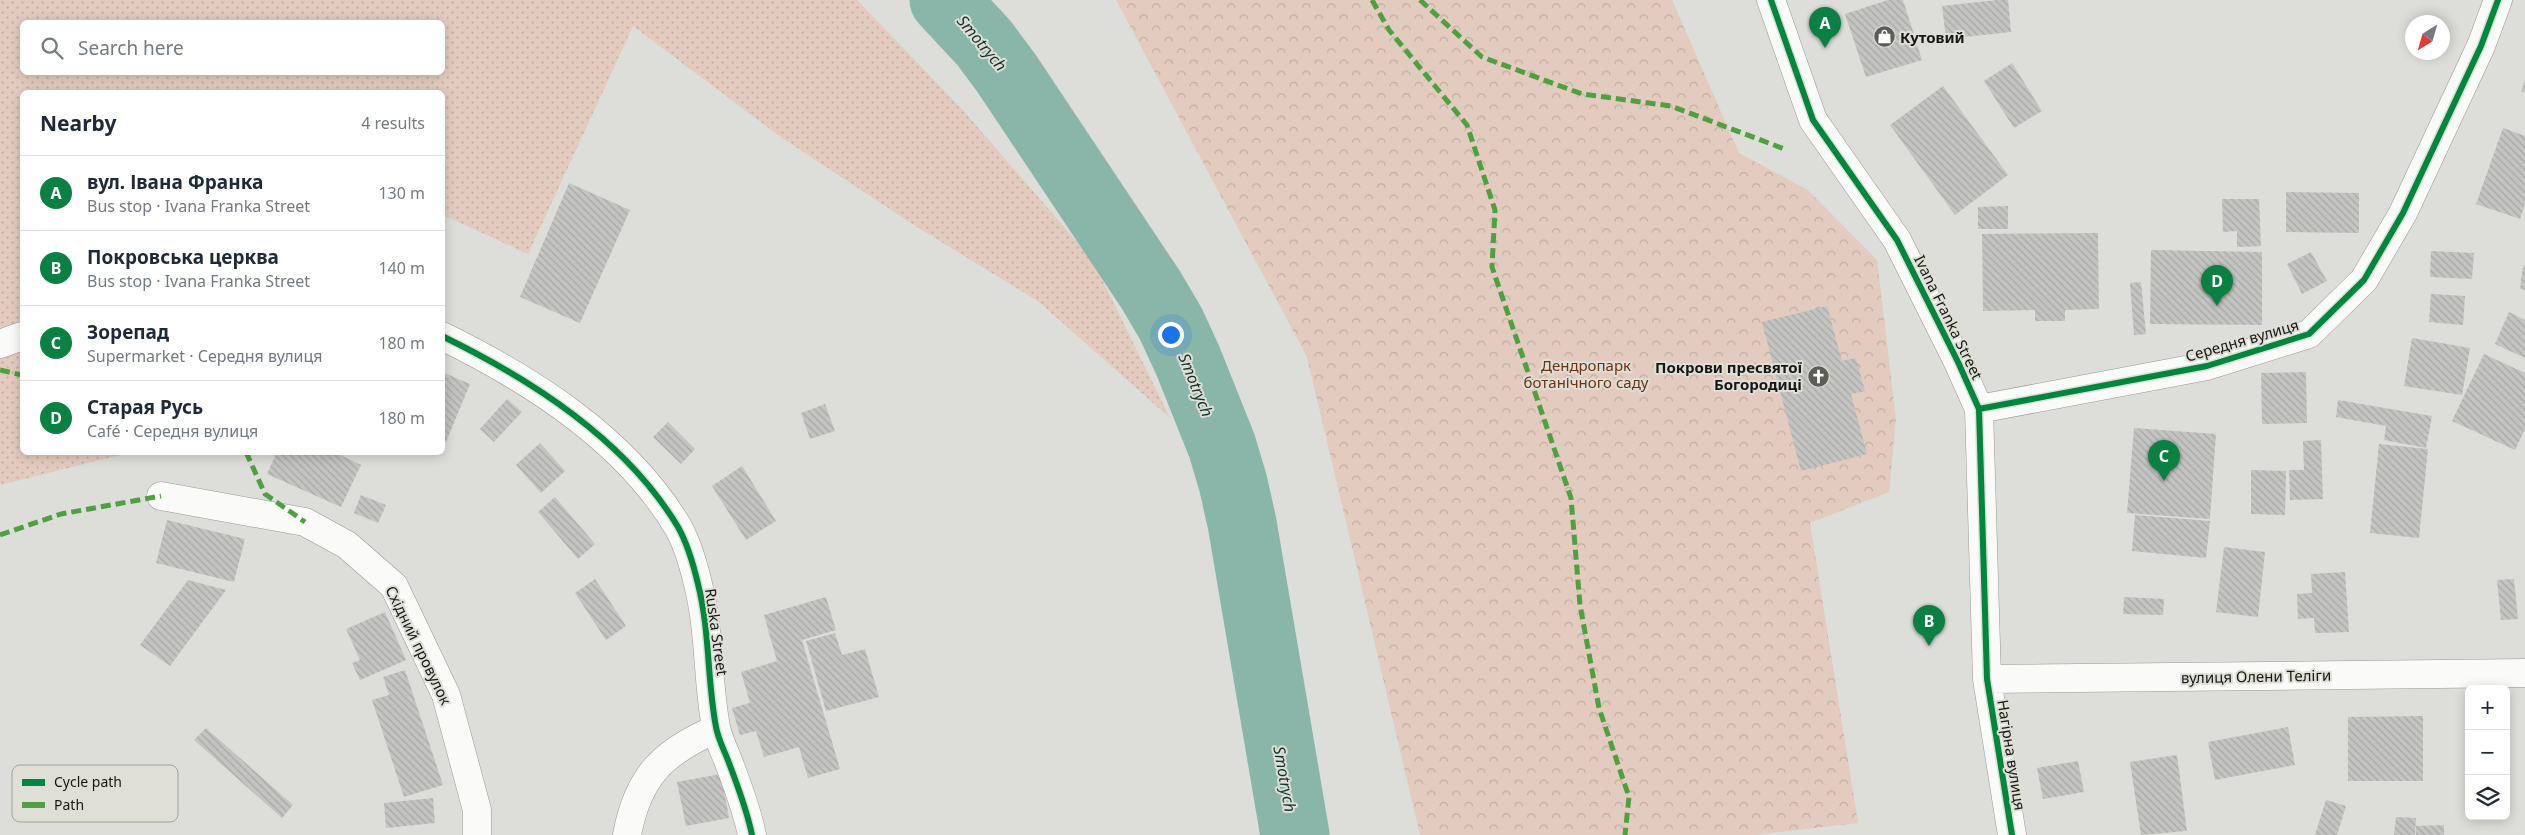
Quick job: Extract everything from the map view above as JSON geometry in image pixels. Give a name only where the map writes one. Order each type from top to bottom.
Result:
[{"type":"street","name":"Ivana Franka Street","points":[[1771,0],[1813,120],[1898,240],[1958,362],[1978,409],[1987,679]]},
{"type":"street","name":"Середня вулиця","points":[[1978,409],[2207,366],[2309,334],[2364,280],[2403,213],[2480,46],[2498,0]]},
{"type":"street","points":[[0,344],[20,337]]},
{"type":"street","name":"Ruska Street","points":[[445,337],[491,360],[557,403],[606,443],[646,481],[679,529],[698,584],[707,632],[716,728],[746,806],[752,835]]},
{"type":"street","name":"Східний провулок","points":[[161,496],[305,522],[347,544],[394,586],[446,694],[477,810],[477,835]]},
{"type":"street","name":"вулиця Олени Теліги","points":[[1987,679],[2525,673]]},
{"type":"street","name":"Нагірна вулиця","points":[[1987,679],[2012,835]]},
{"type":"street","points":[[627,835],[632,809],[647,778],[668,756],[686,742],[716,728]]},
{"type":"green space","points":[[0,0],[857,0],[961,108],[1092,259],[1170,418],[1039,302],[917,227],[782,138],[633,26],[528,254],[445,216],[445,90],[20,90],[20,455],[120,455],[0,485]]},
{"type":"green space","name":"Дендропарк ботанічного саду","points":[[1116,0],[1672,0],[1739,153],[1808,190],[1877,260],[1896,419],[1889,492],[1810,523],[1858,823],[1755,835],[1420,835],[1307,357]]},
{"type":"building","name":"Кутовий","points":[[1888,0],[1903,0],[1922,60],[1866,77],[1845,14]]},
{"type":"building","points":[[2008,0],[2011,32],[1946,39],[1942,6]]},
{"type":"building","points":[[2012,63],[2042,111],[2014,128],[1984,81]]},
{"type":"building","points":[[2525,80],[2525,93],[2521,91]]},
{"type":"building","points":[[1943,86],[2008,175],[1955,215],[1890,125]]},
{"type":"building","points":[[2503,128],[2525,136],[2525,204],[2520,219],[2476,204]]},
{"type":"building","points":[[569,183],[630,210],[580,323],[520,297]]},
{"type":"building","points":[[2286,192],[2359,193],[2359,233],[2286,232]]},
{"type":"building","points":[[2222,199],[2259,199],[2261,246],[2237,247],[2237,231],[2223,232]]},
{"type":"building","points":[[2008,206],[2008,229],[1978,229],[1978,207]]},
{"type":"building","points":[[2098,233],[2099,309],[2065,310],[2065,321],[2035,321],[2035,310],[1983,311],[1982,234]]},
{"type":"building","points":[[2151,250],[2262,252],[2262,325],[2150,324]]},
{"type":"building","points":[[2431,251],[2474,253],[2472,279],[2430,277]]},
{"type":"building","points":[[2311,252],[2327,281],[2302,294],[2287,264]]},
{"type":"building","points":[[2523,266],[2525,267],[2525,290],[2520,289]]},
{"type":"building","points":[[2141,282],[2146,334],[2134,335],[2130,283]]},
{"type":"building","points":[[2431,294],[2465,296],[2463,325],[2429,322]]},
{"type":"building","name":"Покрови пресвятої Богородиці","points":[[1827,306],[1842,361],[1856,358],[1865,391],[1851,394],[1867,454],[1801,471],[1762,322]]},
{"type":"building","points":[[2509,312],[2525,320],[2525,358],[2495,344]]},
{"type":"building","points":[[2412,338],[2470,348],[2462,395],[2404,386]]},
{"type":"building","points":[[2484,354],[2525,373],[2525,429],[2515,450],[2452,421]]},
{"type":"building","points":[[2306,372],[2307,423],[2262,424],[2261,373]]},
{"type":"building","points":[[445,373],[470,384],[445,442]]},
{"type":"building","points":[[507,399],[522,412],[494,442],[480,429]]},
{"type":"building","points":[[2338,400],[2432,416],[2426,448],[2384,440],[2386,426],[2336,417]]},
{"type":"building","points":[[825,404],[835,431],[810,439],[801,413]]},
{"type":"building","points":[[668,422],[695,449],[681,464],[653,437]]},
{"type":"building","points":[[2134,428],[2216,434],[2210,519],[2127,513]]},
{"type":"building","points":[[2321,440],[2323,499],[2290,500],[2289,470],[2304,470],[2303,441]]},
{"type":"building","points":[[540,443],[565,471],[541,493],[516,465]]},
{"type":"building","points":[[2379,444],[2428,449],[2419,538],[2370,533]]},
{"type":"building","points":[[276,455],[340,455],[361,465],[341,507],[267,474]]},
{"type":"building","points":[[742,466],[776,521],[746,540],[712,486]]},
{"type":"building","points":[[2251,470],[2286,471],[2285,515],[2251,514]]},
{"type":"building","points":[[361,495],[386,505],[378,523],[354,513]]},
{"type":"building","points":[[555,497],[595,544],[578,559],[538,512]]},
{"type":"building","points":[[2135,515],[2210,521],[2206,558],[2132,551]]},
{"type":"building","points":[[167,520],[245,539],[234,582],[156,563]]},
{"type":"building","points":[[2224,547],[2265,552],[2258,617],[2216,612]]},
{"type":"building","points":[[2345,572],[2349,632],[2315,633],[2314,618],[2298,619],[2297,594],[2312,593],[2311,574]]},
{"type":"building","points":[[595,579],[626,626],[606,640],[575,593]]},
{"type":"building","points":[[2514,579],[2518,619],[2501,620],[2497,580]]},
{"type":"building","points":[[188,580],[226,590],[170,666],[140,645]]},
{"type":"building","points":[[826,597],[836,630],[802,640],[840,769],[808,778],[799,747],[764,757],[756,731],[740,735],[732,708],[750,703],[741,672],[777,661],[764,615]]},
{"type":"building","points":[[2124,597],[2164,599],[2163,615],[2123,614]]},
{"type":"building","points":[[385,612],[406,660],[360,680],[352,663],[360,660],[346,629]]},
{"type":"building","points":[[835,633],[842,655],[865,649],[879,697],[826,711],[806,641]]},
{"type":"building","points":[[405,670],[443,785],[404,797],[372,700],[389,695],[383,677]]},
{"type":"building","points":[[2423,716],[2423,781],[2348,781],[2348,717]]},
{"type":"building","points":[[2288,727],[2295,765],[2215,780],[2208,742]]},
{"type":"building","points":[[206,728],[293,805],[282,818],[194,740]]},
{"type":"building","points":[[2177,755],[2187,831],[2141,835],[2130,762]]},
{"type":"building","points":[[2078,761],[2084,792],[2043,799],[2037,768]]},
{"type":"building","points":[[721,774],[729,818],[686,826],[677,782]]},
{"type":"building","points":[[433,798],[435,823],[386,828],[384,803]]},
{"type":"building","points":[[2326,800],[2346,806],[2337,835],[2315,835]]},
{"type":"building","points":[[2396,817],[2416,818],[2415,835],[2394,835]]},
{"type":"building","points":[[2444,825],[2444,835],[2416,835],[2416,826]]},
{"type":"waterway","name":"Smotrych","points":[[944,0],[984,43],[1007,74],[1151,290],[1171,324],[1188,361],[1222,446],[1233,483],[1242,523],[1295,835]]},
{"type":"marked path","points":[[1372,0],[1389,30],[1467,125],[1495,210],[1492,267],[1571,498],[1580,605],[1599,708],[1629,797],[1625,835]]},
{"type":"marked path","points":[[1420,0],[1482,57],[1582,94],[1671,106],[1787,150]]},
{"type":"marked path","points":[[0,370],[20,375]]},
{"type":"marked path","points":[[247,455],[265,494],[305,522]]},
{"type":"marked path","points":[[0,535],[61,514],[161,496]]},
{"type":"cycle path","points":[[1771,0],[1813,120],[1897,240],[1958,362],[1979,409],[1987,679],[2012,835]]},
{"type":"cycle path","points":[[1979,409],[2207,366],[2309,334],[2364,280],[2403,213],[2481,46],[2498,0]]},
{"type":"cycle path","points":[[445,338],[510,372],[574,415],[632,467],[657,496],[678,527],[690,555],[702,602],[717,732],[742,799],[752,835]]},
{"type":"place","name":"Кутовий","points":[[1884,37]]},
{"type":"place","name":"вул. Івана Франка","points":[[1825,48]]},
{"type":"place","name":"Старая Русь","points":[[2217,306]]},
{"type":"place","name":"Покрови пресвятої Богородиці","points":[[1818,376]]},
{"type":"place","name":"Зорепад","points":[[2164,481]]},
{"type":"place","name":"Покровська церква","points":[[1929,646]]}]
